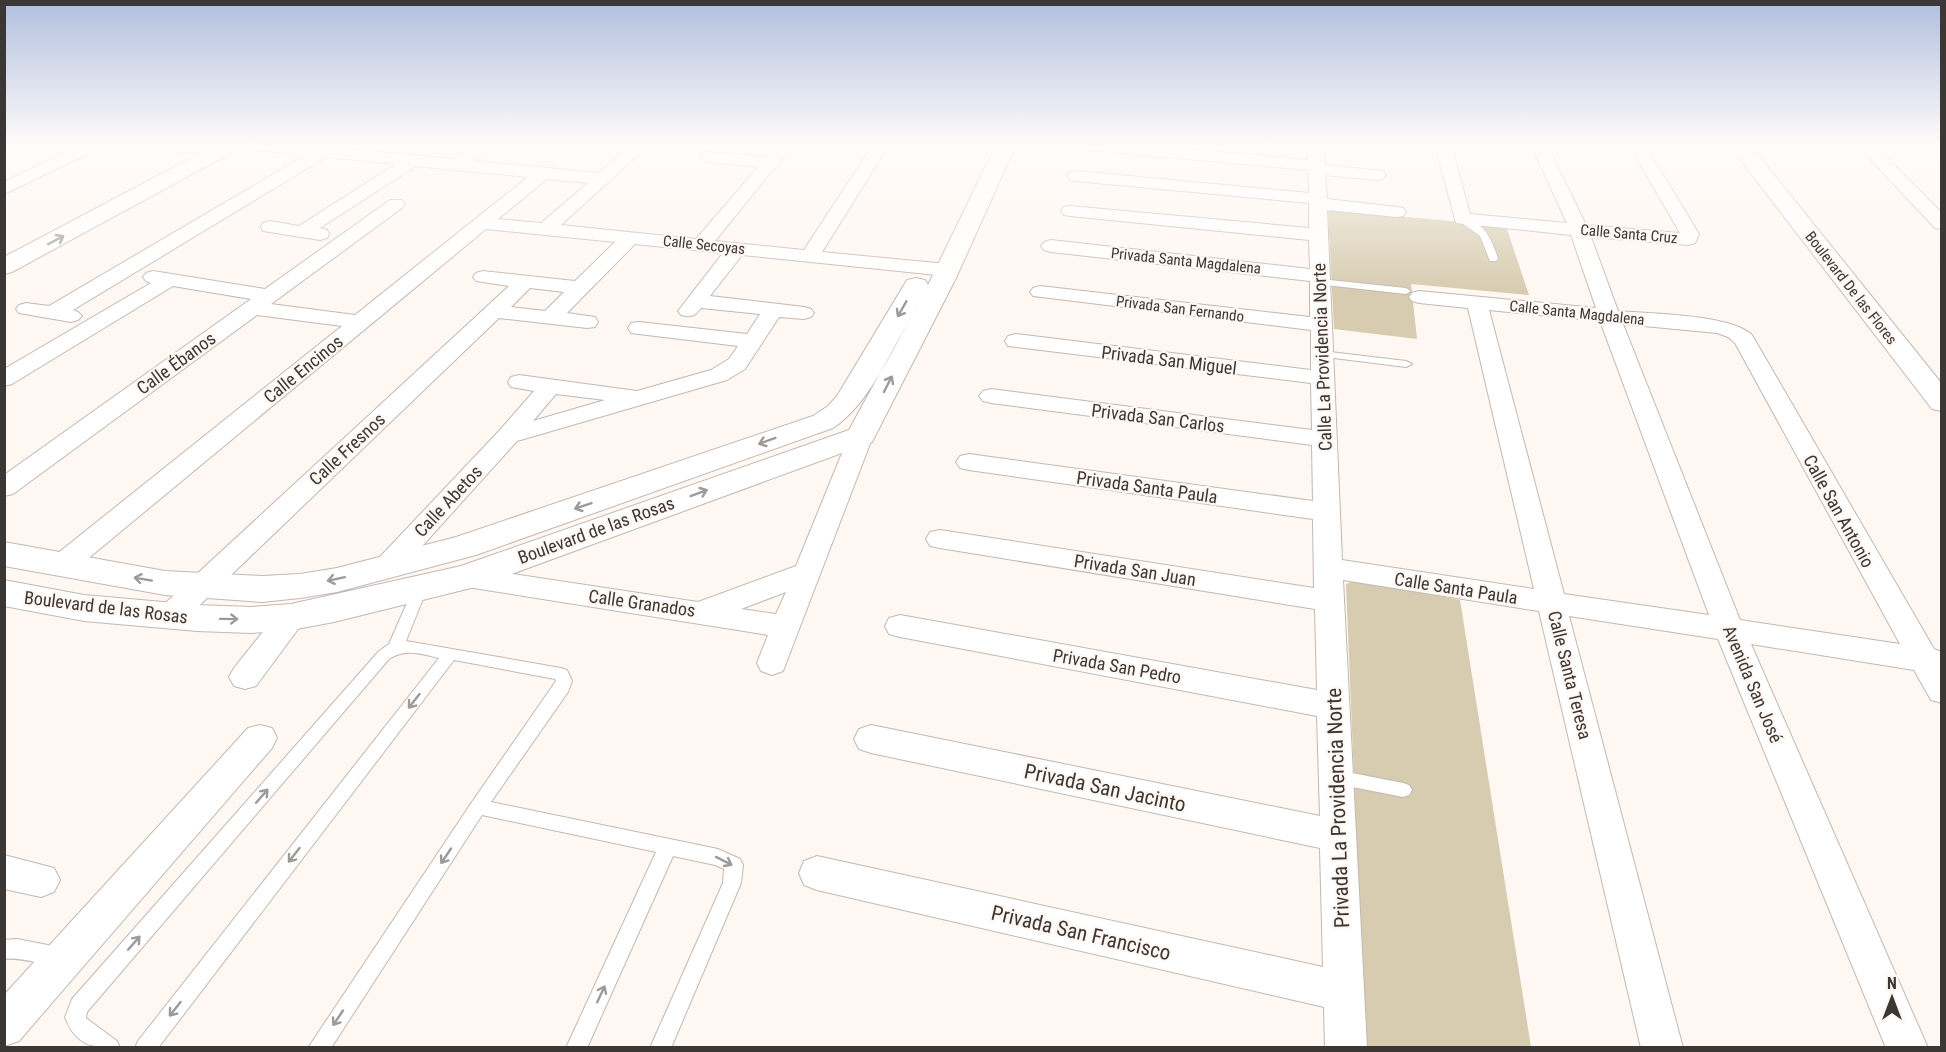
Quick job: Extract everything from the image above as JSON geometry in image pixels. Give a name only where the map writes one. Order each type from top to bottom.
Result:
[{"type":"street","points":[[4,248],[104,194]]},
{"type":"street","points":[[4,267],[140,194]]},
{"type":"street","points":[[53,313],[252,194]]},
{"type":"street","points":[[302,232],[360,194]]},
{"type":"street","name":"Calle Encinos","points":[[63,564],[517,194]]},
{"type":"street","points":[[546,229],[586,194]]},
{"type":"street","points":[[701,245],[744,194]]},
{"type":"street","points":[[810,256],[850,194]]},
{"type":"street","name":"Boulevard de las Rosas","points":[[4,593],[84,608],[170,616],[251,620],[291,617],[467,577],[861,436],[937,268],[935,254],[963,194]]},
{"type":"street","name":"Boulevard de las Rosas","points":[[4,554],[165,583],[262,589],[300,586],[464,547],[822,422],[838,412],[849,400],[937,268],[978,194]]},
{"type":"street","points":[[1244,194],[1397,212]]},
{"type":"street","name":"Calle La Providencia Norte","points":[[1318,194],[1329,584]]},
{"type":"street","points":[[1456,194],[1462,219]]},
{"type":"street","name":"Avenida San José","points":[[1562,194],[1578,230],[1729,629],[1907,1047]]},
{"type":"street","name":"Calle Santa Cruz","points":[[1462,219],[1688,239],[1690,234],[1666,194]]},
{"type":"street","name":"Boulevard De las Flores","points":[[1777,194],[1941,403]]},
{"type":"street","name":"Boulevard De las Flores","points":[[1793,194],[1941,379]]},
{"type":"street","points":[[1912,194],[1941,224]]},
{"type":"street","name":"Calle Ébanos","points":[[4,488],[348,237],[406,205],[354,198]]},
{"type":"street","points":[[1070,211],[1319,235]]},
{"type":"street","name":"Calle Secoyas","points":[[482,223],[937,268]]},
{"type":"street","points":[[270,227],[348,237]]},
{"type":"street","points":[[550,318],[630,238]]},
{"type":"street","name":"Privada Santa Magdalena","points":[[1051,246],[1320,279]]},
{"type":"street","points":[[671,332],[737,248]]},
{"type":"street","points":[[122,272],[170,279],[259,302],[360,322]]},
{"type":"street","points":[[483,277],[580,288]]},
{"type":"street","points":[[4,379],[170,279]]},
{"type":"street","name":"Calle Fresnos","points":[[170,616],[524,282]]},
{"type":"street","name":"Privada San Fernando","points":[[1040,292],[1321,325]]},
{"type":"street","name":"Calle Santa Magdalena","points":[[1412,294],[1477,303],[1719,327],[1736,332]]},
{"type":"street","points":[[696,300],[804,313]]},
{"type":"street","name":"Calle Santa Teresa","points":[[1477,303],[1662,1047]]},
{"type":"street","points":[[26,309],[101,321]]},
{"type":"street","points":[[508,436],[718,375],[737,363],[774,309]]},
{"type":"street","points":[[494,312],[587,322]]},
{"type":"street","points":[[639,328],[753,341]]},
{"type":"street","name":"Calle San Antonio","points":[[1736,332],[1744,340],[1932,660],[1941,691]]},
{"type":"street","name":"Privada San Miguel","points":[[1016,341],[1323,378]]},
{"type":"street","points":[[519,382],[641,398]]},
{"type":"street","name":"Calle Abetos","points":[[387,567],[508,436],[550,386]]},
{"type":"street","name":"Privada San Carlos","points":[[991,396],[1324,439]]},
{"type":"street","points":[[772,663],[861,436]]},
{"type":"street","name":"Privada Santa Paula","points":[[969,462],[1326,513]]},
{"type":"street","name":"Privada San Juan","points":[[940,539],[1329,584]]},
{"type":"street","name":"Calle Granados","points":[[467,577],[700,614],[808,572]]},
{"type":"street","name":"Calle Santa Paula","points":[[1329,584],[1552,604],[1932,660]]},
{"type":"street","name":"Privada La Providencia Norte","points":[[1329,584],[1346,1047]]},
{"type":"street","points":[[700,614],[786,627]]},
{"type":"street","points":[[245,677],[291,617]]},
{"type":"street","name":"Privada San Pedro","points":[[900,626],[1334,706]]},
{"type":"street","points":[[4,1026],[261,738]]},
{"type":"street","name":"Privada San Jacinto","points":[[871,740],[1339,836]]},
{"type":"street","points":[[4,872],[41,880]]},
{"type":"street","name":"Privada San Francisco","points":[[817,873],[1344,992]]},
{"type":"lane","points":[[1462,219],[1474,225],[1488,237],[1493,259]]},
{"type":"lane","points":[[1320,279],[1412,294]]},
{"type":"lane","points":[[1322,354],[1406,364]]},
{"type":"lane","points":[[394,648],[420,589]]},
{"type":"lane","points":[[110,1047],[78,1025],[75,1017],[79,1006],[384,655],[394,648],[408,646],[561,674],[564,681],[318,1047]]},
{"type":"lane","points":[[145,1047],[450,655]]},
{"type":"lane","points":[[1337,777],[1402,790]]},
{"type":"lane","points":[[478,807],[718,857],[734,865],[732,883],[660,1047]]},
{"type":"lane","points":[[576,1047],[668,846]]},
{"type":"lane","points":[[4,950],[17,948],[66,957]]},
{"type":"shaded area","points":[[1331,210],[1506,226],[1529,295],[1411,284],[1417,339],[1334,329],[1328,212]]},
{"type":"shaded area","points":[[1354,581],[1460,600],[1531,1047],[1365,1047],[1346,584]]}]
